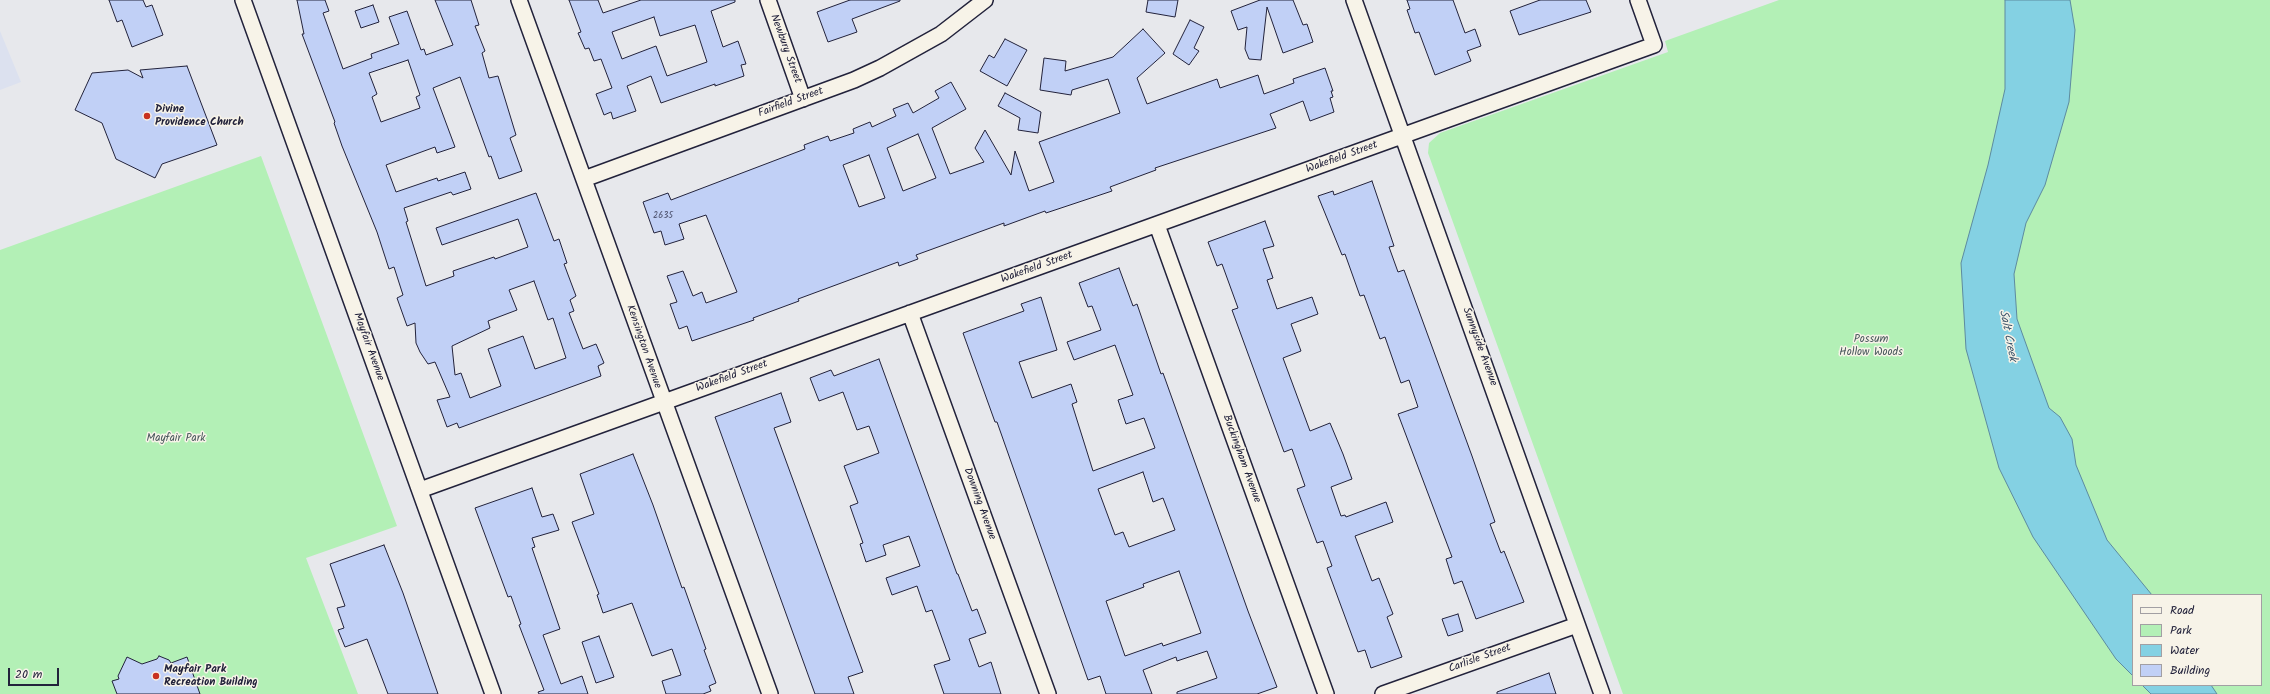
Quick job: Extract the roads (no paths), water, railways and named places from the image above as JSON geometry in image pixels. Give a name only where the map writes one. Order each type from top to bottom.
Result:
[{"type":"street","name":"Mayfair Avenue","points":[[243,0],[493,694]]},
{"type":"street","name":"Kensington Avenue","points":[[519,0],[663,403],[770,694]]},
{"type":"street","name":"Newbury Street","points":[[768,0],[803,99]]},
{"type":"street","name":"Fairfield Street","points":[[584,179],[854,80],[909,53],[941,34],[985,0]]},
{"type":"street","name":"Sunnyside Avenue","points":[[1354,0],[1404,135],[1602,694]]},
{"type":"street","name":"Wakefield Street","points":[[420,490],[1157,225],[1654,44],[1638,0]]},
{"type":"street","name":"Buckingham Avenue","points":[[1157,225],[1326,694]]},
{"type":"street","name":"Downing Avenue","points":[[910,313],[1048,694]]},
{"type":"street","name":"Carlisle Street","points":[[1383,694],[1577,625]]},
{"type":"water","name":"Salt Creek","points":[[2005,0],[2070,0],[2075,30],[2069,102],[2045,185],[2026,223],[2014,274],[2017,319],[2049,408],[2060,417],[2072,439],[2076,465],[2107,540],[2151,594],[2132,594],[2132,675],[2116,659],[2033,537],[1999,468],[1966,349],[1961,263],[1988,165],[2005,89]]},
{"type":"water","points":[[2143,686],[2212,686],[2217,694],[2151,694]]},
{"type":"place","name":"Divine Providence Church","points":[[147,116]]},
{"type":"place","name":"Mayfair Park Recreation Building","points":[[156,676]]},
{"type":"park label","name":"Possum Hollow Woods","points":[[1871,346]]},
{"type":"park label","name":"Mayfair Park","points":[[176,439]]}]
